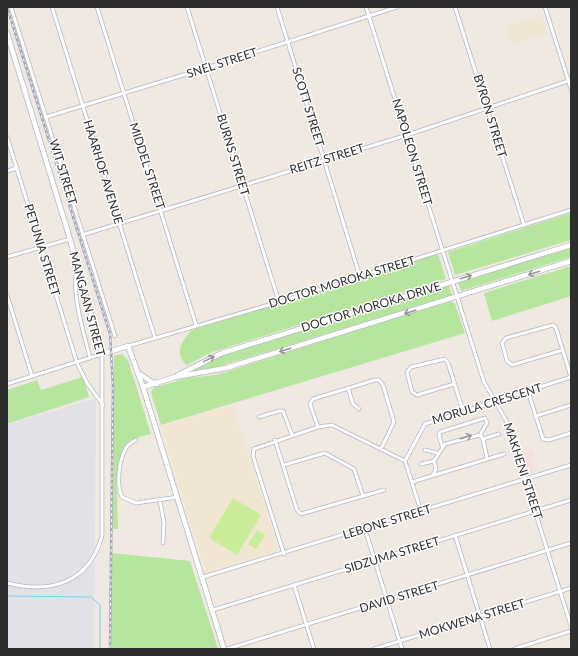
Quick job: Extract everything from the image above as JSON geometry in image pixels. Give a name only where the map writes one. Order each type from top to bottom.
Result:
[{"type":"street","name":"WIT STREET","points":[[11,7],[114,336]]},
{"type":"street","name":"HAARHOF AVENUE","points":[[52,7],[155,338]]},
{"type":"street","name":"MIDDEL STREET","points":[[97,7],[196,325]]},
{"type":"street","name":"BURNS STREET","points":[[187,7],[279,302]]},
{"type":"street","name":"SCOTT STREET","points":[[277,7],[360,277]]},
{"type":"street","name":"NAPOLEON STREET","points":[[366,7],[458,297]]},
{"type":"street","name":"SNEL STREET","points":[[46,117],[397,7]]},
{"type":"street","name":"BYRON STREET","points":[[456,7],[524,225]]},
{"type":"street","points":[[546,7],[570,81],[571,89]]},
{"type":"street","name":"MANGAAN STREET","points":[[7,33],[70,239],[102,354],[102,536],[96,554],[78,575],[61,584],[37,588],[7,583]]},
{"type":"street","name":"REITZ STREET","points":[[82,235],[407,135],[487,107],[570,81]]},
{"type":"street","name":"PETUNIA STREET","points":[[7,137],[77,363],[87,383],[102,405]]},
{"type":"street","points":[[7,171],[16,168]]},
{"type":"street","name":"DOCTOR MOROKA STREET","points":[[102,354],[196,325],[279,302],[571,210]]},
{"type":"street","points":[[7,257],[41,246],[70,239]]},
{"type":"street","name":"DOCTOR MOROKA DRIVE","points":[[175,378],[222,353],[571,245]]},
{"type":"street","name":"DOCTOR MOROKA DRIVE","points":[[143,387],[175,378],[226,368],[571,261]]},
{"type":"street","points":[[77,265],[76,288],[80,316],[90,358]]},
{"type":"street","points":[[7,296],[32,376]]},
{"type":"street","name":"MAKHENI STREET","points":[[458,297],[484,382],[507,422],[571,626]]},
{"type":"street","points":[[562,350],[512,365],[507,361],[502,343],[506,338],[550,325],[556,328],[571,377]]},
{"type":"street","points":[[128,346],[143,387],[225,649]]},
{"type":"street","points":[[7,384],[102,354]]},
{"type":"street","points":[[454,384],[415,394],[407,372],[411,367],[442,358],[447,360],[463,411]]},
{"type":"street","points":[[138,372],[150,381],[157,384]]},
{"type":"street","name":"MORULA CRESCENT","points":[[405,461],[425,424],[571,377]]},
{"type":"street","points":[[318,427],[310,404],[312,400],[348,388],[379,380],[382,383],[394,422],[381,449]]},
{"type":"street","points":[[348,388],[353,404],[359,409]]},
{"type":"street","points":[[528,391],[542,436],[545,440],[571,433]]},
{"type":"street","points":[[536,416],[571,405]]},
{"type":"street","points":[[259,417],[284,411],[292,435]]},
{"type":"street","points":[[433,475],[436,470],[434,461],[442,446],[480,434],[487,423],[486,419],[440,432],[439,434],[442,446]]},
{"type":"street","points":[[284,554],[252,453],[256,447],[275,440],[318,427],[332,425],[405,461],[422,511]]},
{"type":"street","points":[[480,434],[484,439],[487,458]]},
{"type":"street","points":[[484,439],[499,434]]},
{"type":"street","points":[[136,440],[127,446],[123,454],[120,478],[120,495],[123,499],[133,503],[160,501],[178,497]]},
{"type":"street","points":[[275,440],[297,510],[301,514],[384,490]]},
{"type":"street","points":[[425,450],[438,453]]},
{"type":"street","points":[[284,465],[328,454],[354,469],[363,496]]},
{"type":"street","points":[[412,482],[504,454]]},
{"type":"street","points":[[421,464],[434,461]]},
{"type":"street","name":"LEBONE STREET","points":[[203,577],[284,554],[571,465]]},
{"type":"street","name":"SIDZUMA STREET","points":[[213,610],[571,500]]},
{"type":"street","points":[[160,501],[164,523],[163,543]]},
{"type":"street","points":[[365,529],[402,649]]},
{"type":"street","points":[[455,535],[490,649]]},
{"type":"street","name":"DAVID STREET","points":[[225,649],[468,576],[571,543]]},
{"type":"street","points":[[294,585],[314,649]]},
{"type":"street","name":"MOKWENA STREET","points":[[374,649],[571,588]]},
{"type":"street","points":[[514,649],[571,631]]},
{"type":"shaded area","points":[[541,16],[547,34],[512,44],[507,26]]},
{"type":"shaded area","points":[[96,398],[94,649],[7,649],[7,425]]},
{"type":"shaded area","points":[[233,405],[278,548],[277,551],[206,572],[161,426]]},
{"type":"shaded area","points":[[532,450],[535,457],[532,458],[536,471],[531,472],[528,471],[522,453]]},
{"type":"green space","points":[[571,213],[571,240],[455,275],[448,252]]},
{"type":"green space","points":[[571,248],[571,257],[461,291],[458,283]]},
{"type":"green space","points":[[438,254],[446,279],[212,352],[187,365],[180,356],[180,347],[192,330]]},
{"type":"green space","points":[[571,266],[571,296],[492,321],[484,293]]},
{"type":"green space","points":[[449,285],[452,295],[217,367],[190,371],[215,358]]},
{"type":"green space","points":[[449,301],[455,304],[465,333],[161,425],[151,393],[153,388],[187,378],[216,375]]},
{"type":"green space","points":[[122,354],[128,360],[151,434],[129,441],[123,450],[118,471],[117,484],[118,529],[113,529],[114,356]]},
{"type":"green space","points":[[83,377],[89,397],[7,424],[7,390],[37,380],[41,390]]},
{"type":"green space","points":[[233,498],[261,515],[237,555],[209,538]]},
{"type":"green space","points":[[257,530],[265,535],[256,549],[248,544]]},
{"type":"green space","points":[[112,553],[190,561],[218,649],[111,649]]},
{"type":"waterway","points":[[7,596],[91,597],[100,605],[100,649]]},
{"type":"railway","points":[[7,7],[110,334],[113,386],[110,649]]}]
